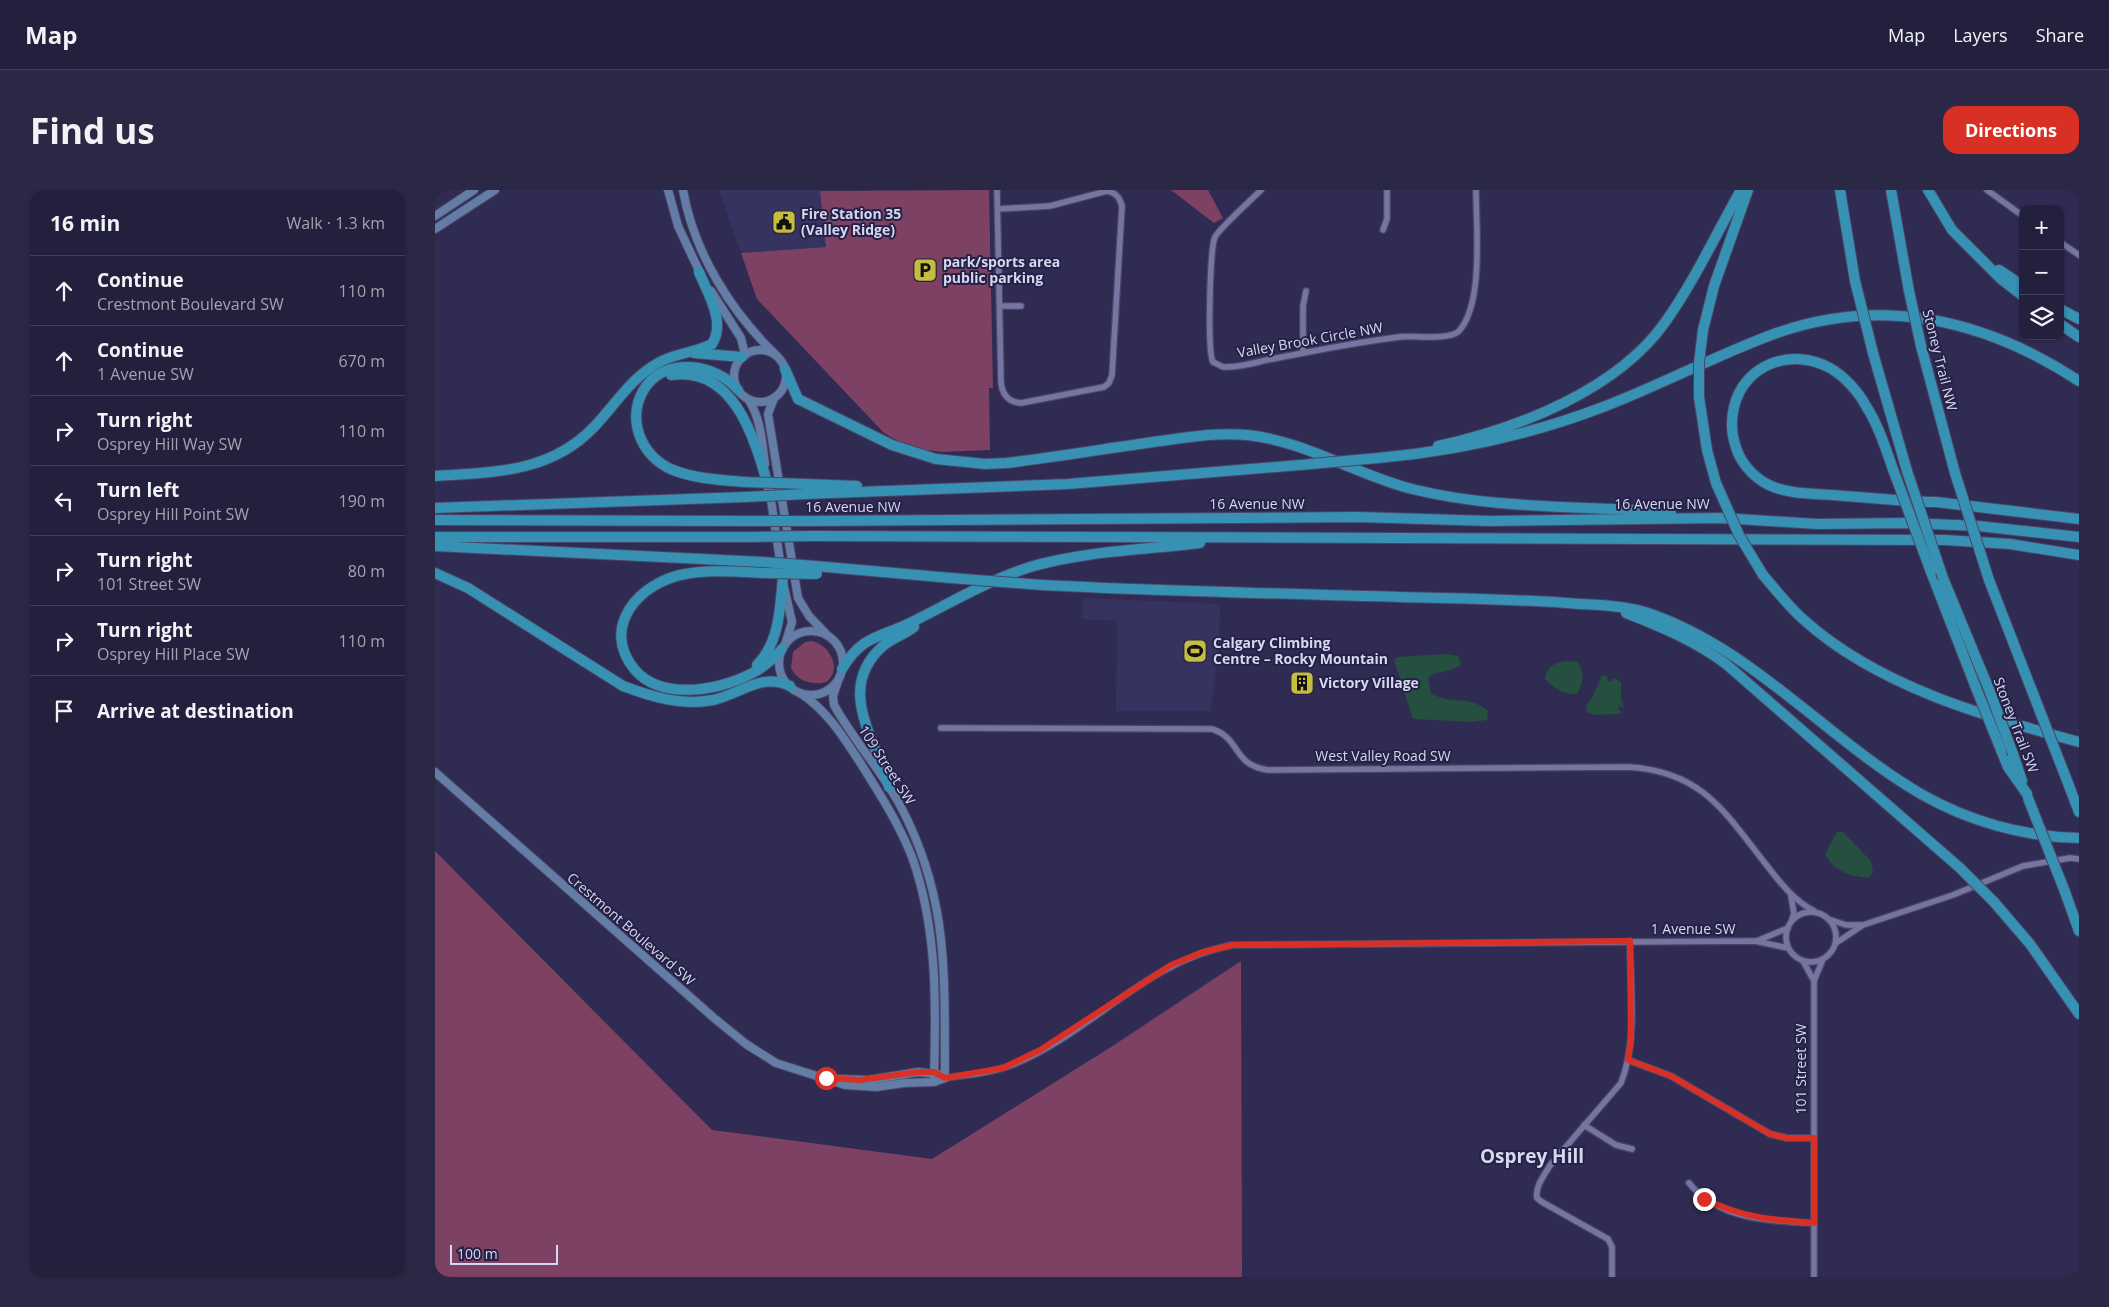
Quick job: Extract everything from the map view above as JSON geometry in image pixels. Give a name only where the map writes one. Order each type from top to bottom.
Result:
[{"type":"highway","points":[[1378,458],[1446,444],[1542,413],[1578,396],[1627,364],[1665,323],[1691,283],[1741,190]]},
{"type":"highway","points":[[1748,190],[1714,286],[1703,330],[1699,363],[1699,397],[1707,450],[1716,483],[1739,535],[1763,575],[1803,620],[1853,656],[1918,690],[2020,726],[2079,742]]},
{"type":"highway","name":"Stoney Trail SW","points":[[1840,190],[1855,281],[1873,353],[1907,472],[1943,578],[1990,692],[2079,931]]},
{"type":"highway","name":"Stoney Trail NW","points":[[1891,190],[1921,346],[1955,472],[1974,533]]},
{"type":"highway","points":[[1928,190],[1952,230],[1974,254],[2022,295]]},
{"type":"highway","points":[[1974,254],[2019,283]]},
{"type":"highway","points":[[435,476],[510,470],[539,463],[579,440],[594,427],[634,381],[658,363],[712,344],[718,329],[715,314],[699,272]]},
{"type":"highway","points":[[2064,311],[2079,319]]},
{"type":"highway","points":[[738,390],[716,372],[701,368],[665,371],[656,377],[647,385],[638,403],[635,417],[639,437],[650,456],[672,470],[707,479],[805,489],[915,489],[1067,484],[1442,451],[1491,442],[1550,426],[1603,407],[1767,336],[1819,321],[1860,315],[1903,316],[1975,330],[2037,355],[2079,382]]},
{"type":"highway","points":[[2064,327],[2079,337]]},
{"type":"highway","points":[[689,352],[744,356]]},
{"type":"highway","points":[[2028,796],[2008,767],[1975,688],[1931,572],[1894,472],[1880,432],[1866,406],[1843,378],[1829,368],[1797,359],[1776,360],[1762,367],[1748,378],[1737,395],[1731,433],[1737,454],[1751,473],[1767,485],[1806,492],[1913,502],[1936,502],[2079,520]]},
{"type":"highway","points":[[785,369],[793,391],[805,403],[845,420],[892,445],[936,459],[985,464],[1007,463],[1183,438],[1219,434],[1247,435],[1288,444],[1403,486],[1447,497],[1484,502],[1657,511],[1684,518]]},
{"type":"highway","points":[[656,377],[676,374],[697,376],[714,384],[732,400],[745,418],[770,492]]},
{"type":"highway","points":[[435,508],[745,497],[805,489]]},
{"type":"highway","name":"16 Avenue NW","points":[[435,520],[811,521],[1348,517],[1490,521],[1684,518],[1817,524],[1908,523],[1978,526],[2079,537]]},
{"type":"highway","name":"Stoney Trail SW","points":[[1974,533],[1989,580],[2077,808]]},
{"type":"highway","points":[[435,537],[813,536],[1945,540],[2010,544],[2079,555]]},
{"type":"highway","points":[[841,672],[849,657],[867,640],[899,628],[974,590],[1030,567],[1085,556],[1233,538]]},
{"type":"highway","points":[[435,546],[887,573],[1043,585],[1238,594],[1531,600],[1641,611],[1685,626],[1727,650],[1885,771],[1921,794],[1958,813],[1994,825],[2051,837],[2079,838]]},
{"type":"highway","points":[[764,567],[684,574],[661,582],[640,596],[628,610],[622,626],[621,641],[627,659],[637,671],[655,684],[695,690],[719,687],[758,671],[783,647]]},
{"type":"highway","points":[[435,573],[468,588],[623,686],[651,697],[685,701],[714,700],[767,680],[790,686]]},
{"type":"highway","points":[[739,680],[762,660],[772,642],[777,626],[783,577]]},
{"type":"highway","points":[[1606,606],[1660,626],[1703,647],[1780,710],[1960,868],[1995,902],[2030,944],[2079,1014]]},
{"type":"highway","points":[[889,787],[882,762],[863,722],[860,703],[861,682],[871,659],[878,651],[937,609]]},
{"type":"street","points":[[435,216],[474,190]]},
{"type":"street","points":[[435,229],[495,190]]},
{"type":"street","points":[[668,190],[678,226],[699,272],[738,332],[744,356]]},
{"type":"street","points":[[997,190],[997,209],[1000,306],[1001,382],[1003,391],[1009,399],[1024,402],[1098,389],[1109,383],[1112,375],[1121,214],[1120,199],[1114,193],[1107,191],[1058,205],[997,209]]},
{"type":"street","name":"Valley Brook Circle NW","points":[[1261,190],[1215,238],[1209,329],[1211,358],[1215,364],[1226,367],[1402,337],[1447,337],[1459,331],[1473,300],[1476,280],[1476,190]]},
{"type":"street","points":[[1383,230],[1387,219],[1387,190]]},
{"type":"street","points":[[1987,190],[2019,213]]},
{"type":"street","points":[[683,191],[695,235],[707,263],[741,317],[777,356],[785,369],[786,382],[775,398],[768,414],[798,598],[809,616],[835,643],[841,653],[841,672],[833,685],[823,692],[812,694],[800,692],[790,686],[780,672],[779,660],[792,627],[792,616],[783,577],[758,421],[755,409],[738,390],[734,373],[744,356],[751,352],[765,351],[777,356]]},
{"type":"street","points":[[2064,245],[2079,255]]},
{"type":"street","points":[[1303,354],[1303,306],[1306,291]]},
{"type":"street","points":[[1000,306],[1021,306]]},
{"type":"street","points":[[748,400],[761,403],[775,398]]},
{"type":"street","points":[[783,647],[793,636],[804,632],[816,632],[827,636]]},
{"type":"street","name":"109 Street SW","points":[[841,672],[835,688],[834,705],[889,787],[917,843],[931,883],[939,920],[945,979],[945,1078]]},
{"type":"street","name":"109 Street SW","points":[[800,692],[811,700],[845,739],[884,800],[912,858],[926,908],[933,946],[934,1082]]},
{"type":"street","name":"West Valley Road SW","points":[[941,728],[1212,729],[1227,737],[1240,757],[1248,764],[1268,770],[1629,768],[1658,770],[1682,778],[1708,796],[1789,892],[1814,912]]},
{"type":"street","name":"Crestmont Boulevard SW","points":[[435,772],[734,1035],[776,1062],[845,1086],[863,1087],[934,1082],[945,1078]]},
{"type":"street","points":[[1836,943],[1863,925],[1953,895],[2023,866],[2070,858],[2079,859]]},
{"type":"street","points":[[1789,892],[1794,914],[1786,938],[1789,948],[1795,956],[1803,961],[1814,962],[1823,959],[1831,952],[1836,943],[1837,933],[1830,919]]},
{"type":"street","points":[[1789,925],[1801,914],[1814,912],[1847,925],[1863,925]]},
{"type":"street","name":"1 Avenue SW","points":[[1755,942],[1789,925]]},
{"type":"street","points":[[1612,1277],[1612,1247],[1608,1238],[1542,1202],[1537,1198],[1536,1194],[1551,1164],[1621,1083],[1628,1060],[1631,1040],[1630,941]]},
{"type":"street","name":"1 Avenue SW","points":[[945,1078],[991,1071],[1025,1059],[1171,965],[1218,948],[1245,944],[1630,941],[1755,942],[1789,948]]},
{"type":"street","name":"101 Street SW","points":[[1814,1277],[1814,981],[1823,959]]},
{"type":"street","name":"101 Street SW","points":[[1803,961],[1814,981]]},
{"type":"street","points":[[1628,1060],[1671,1076],[1770,1134],[1787,1138],[1814,1138]]},
{"type":"street","points":[[934,1072],[945,1078]]},
{"type":"street","name":"Crestmont Boulevard SW","points":[[826,1078],[860,1080],[934,1072]]},
{"type":"street","points":[[1584,1125],[1616,1145],[1632,1149]]},
{"type":"street","points":[[1689,1183],[1704,1199],[1731,1212],[1758,1218],[1814,1223]]},
{"type":"shaded area","points":[[719,190],[827,190],[820,191],[826,247],[741,253]]},
{"type":"shaded area","points":[[989,190],[993,388],[989,388],[990,450],[942,452],[910,448],[884,433],[757,299],[741,253],[826,247],[820,191]]},
{"type":"shaded area","points":[[1171,190],[1208,190],[1223,218],[1214,223]]},
{"type":"shaded area","points":[[1084,598],[1220,604],[1219,652],[1210,711],[1116,711],[1117,621],[1081,619]]},
{"type":"shaded area","points":[[812,641],[824,647],[832,658],[834,671],[826,682],[810,683],[797,676],[791,668],[793,652],[805,642]]},
{"type":"shaded area","points":[[1445,654],[1458,656],[1461,664],[1428,678],[1431,693],[1446,699],[1473,702],[1488,711],[1487,720],[1472,722],[1413,719],[1394,660],[1397,657]]},
{"type":"shaded area","points":[[1567,661],[1578,662],[1582,671],[1582,682],[1577,694],[1559,691],[1545,679],[1552,666]]},
{"type":"shaded area","points":[[1602,675],[1608,676],[1607,681],[1611,682],[1613,678],[1621,682],[1621,699],[1624,708],[1619,706],[1618,709],[1622,712],[1619,714],[1595,715],[1587,712],[1586,706],[1592,698]]},
{"type":"shaded area","points":[[1837,832],[1843,832],[1871,861],[1873,872],[1869,878],[1843,872],[1828,860],[1825,854]]},
{"type":"shaded area","points":[[435,851],[712,1130],[932,1159],[1111,1047],[1241,961],[1242,1277],[435,1277]]},
{"type":"place","name":"Fire Station 35 (Valley Ridge)","points":[[784,222]]},
{"type":"place","name":"park/sports area public parking","points":[[925,270]]},
{"type":"place","name":"Calgary Climbing Centre – Rocky Mountain","points":[[1195,651]]},
{"type":"place","name":"Victory Village","points":[[1302,683]]},
{"type":"district","name":"Osprey Hill","points":[[1532,1156]]},
{"type":"route","points":[[826,1078],[869,1080],[918,1072],[934,1072],[945,1078],[1003,1068],[1025,1059],[1060,1038],[1171,965],[1203,952],[1233,945],[1630,941],[1631,1040],[1628,1060],[1654,1068],[1671,1076],[1770,1134],[1787,1138],[1814,1138],[1814,1223],[1758,1218],[1731,1212],[1704,1199]]}]
